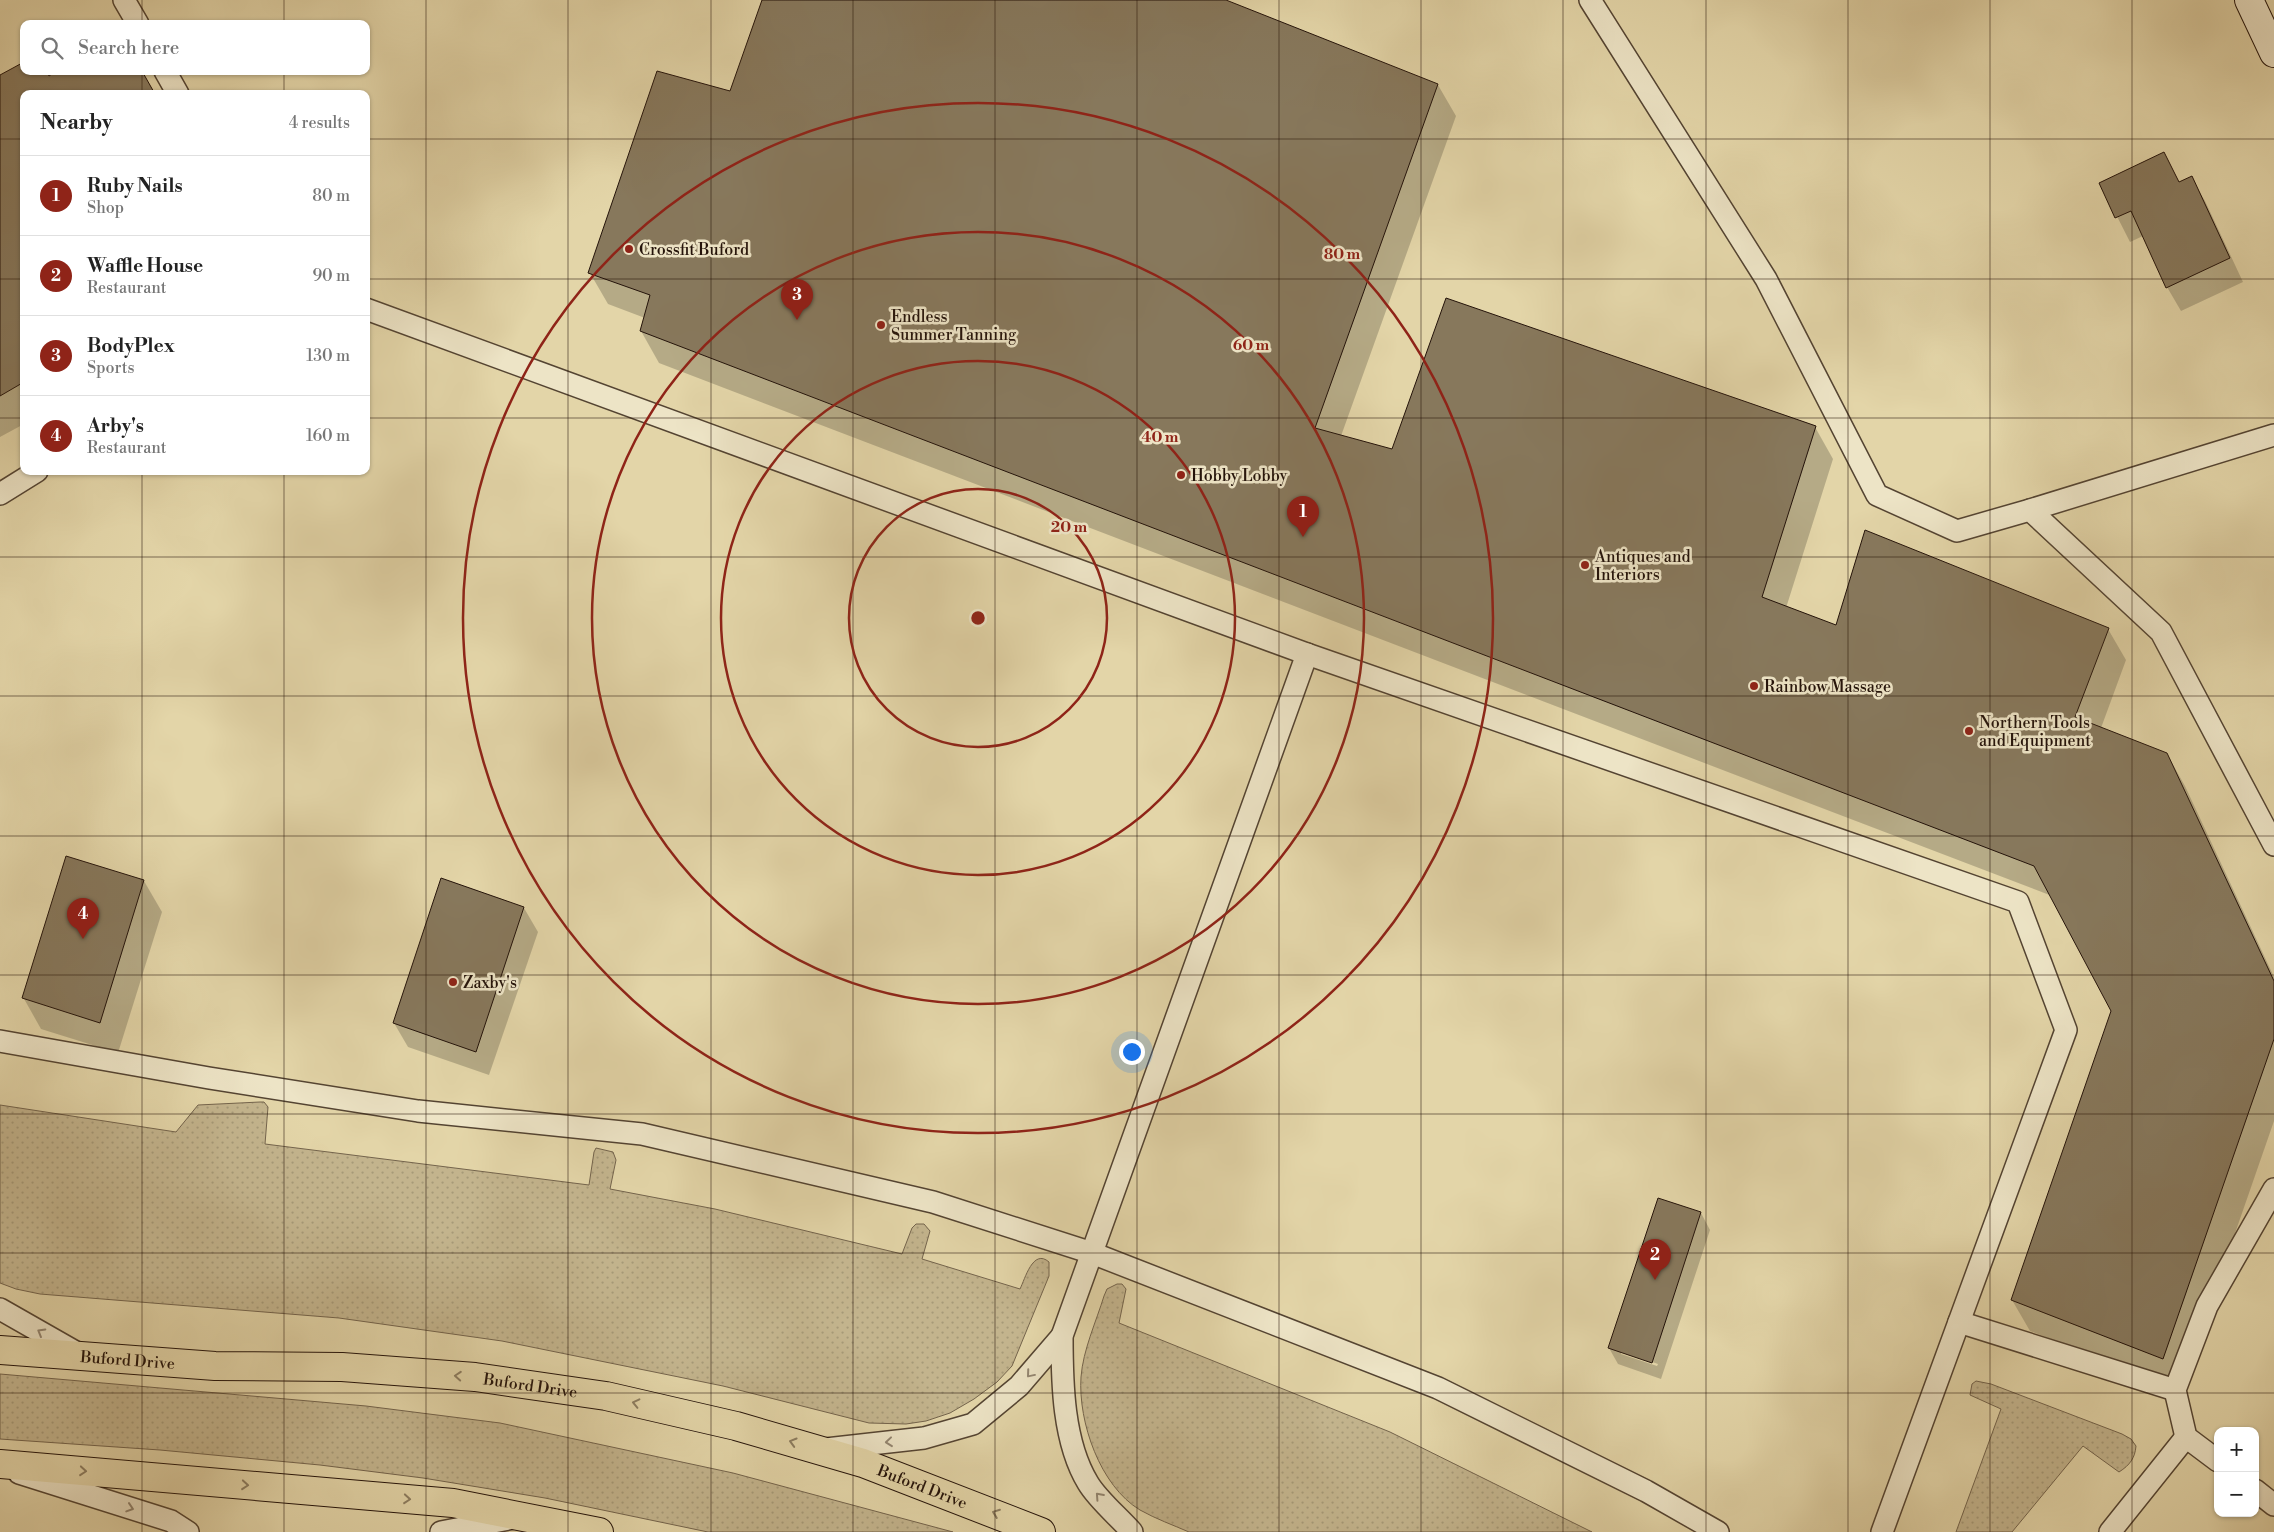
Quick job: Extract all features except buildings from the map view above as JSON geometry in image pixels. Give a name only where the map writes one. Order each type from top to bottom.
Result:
[{"type":"highway","name":"Buford Drive","points":[[0,1350],[214,1366],[342,1367],[474,1377],[606,1396],[736,1426],[863,1463],[1041,1532]]},
{"type":"highway","points":[[0,1466],[453,1503],[599,1532]]},
{"type":"main road","points":[[2249,0],[2274,53]]},
{"type":"lane","points":[[124,0],[136,20]]},
{"type":"lane","points":[[1590,0],[1766,279],[1876,495],[1957,531],[2274,435]]},
{"type":"lane","points":[[167,75],[176,90]]},
{"type":"lane","points":[[370,310],[1307,654],[2018,902],[2066,1030],[1882,1532]]},
{"type":"lane","points":[[0,494],[31,475]]},
{"type":"lane","points":[[2030,510],[2161,632],[2274,845]]},
{"type":"lane","points":[[1132,1532],[1088,1483],[1070,1441],[1062,1384],[1062,1336],[1307,654]]},
{"type":"lane","points":[[0,1041],[218,1080],[418,1111],[642,1134],[933,1202],[1092,1253],[1438,1388],[1646,1491],[1718,1532]]},
{"type":"lane","points":[[2214,1458],[2186,1437],[2174,1390],[2207,1306],[2274,1189]]},
{"type":"lane","points":[[0,1309],[82,1356]]},
{"type":"lane","points":[[1959,1322],[2174,1390]]},
{"type":"lane","points":[[819,1450],[924,1438],[972,1424],[1019,1386],[1062,1336]]},
{"type":"lane","points":[[2115,1530],[2186,1437]]},
{"type":"lane","points":[[0,1466],[171,1521],[188,1532]]},
{"type":"lane","points":[[2259,1493],[2274,1504]]},
{"type":"lane","points":[[441,1532],[522,1517]]},
{"type":"shaded area","points":[[264,1102],[268,1107],[265,1144],[589,1185],[596,1148],[613,1152],[616,1160],[610,1189],[715,1209],[902,1254],[912,1228],[916,1224],[924,1224],[930,1231],[922,1259],[1020,1289],[1030,1266],[1038,1259],[1049,1262],[1049,1276],[1012,1366],[997,1382],[974,1399],[950,1413],[926,1421],[906,1424],[869,1423],[723,1386],[502,1341],[339,1318],[40,1294],[16,1289],[0,1283],[0,1105],[176,1132],[198,1105]]},
{"type":"shaded area","points":[[1117,1284],[1122,1284],[1126,1289],[1119,1323],[1390,1432],[1592,1532],[1189,1532],[1140,1510],[1113,1485],[1103,1469],[1088,1433],[1081,1395],[1082,1367],[1090,1336],[1107,1289]]},
{"type":"shaded area","points":[[0,1374],[366,1406],[500,1423],[733,1473],[953,1532],[708,1532],[545,1498],[423,1478],[320,1465],[160,1450],[0,1439]]},
{"type":"shaded area","points":[[1976,1381],[1991,1384],[2122,1434],[2131,1439],[2136,1446],[2133,1458],[2119,1472],[2083,1446],[2012,1532],[1956,1532],[2001,1409],[1970,1395],[1972,1384]]},
{"type":"place","name":"Crossfit Buford","points":[[629,249]]},
{"type":"place","name":"BodyPlex","points":[[797,320]]},
{"type":"place","name":"Endless Summer Tanning","points":[[881,325]]},
{"type":"place","name":"Hobby Lobby","points":[[1181,475]]},
{"type":"place","name":"Ruby Nails","points":[[1303,537]]},
{"type":"place","name":"Antiques and Interiors","points":[[1585,565]]},
{"type":"place","name":"Rainbow Massage","points":[[1754,686]]},
{"type":"place","name":"Northern Tools and Equipment","points":[[1969,731]]},
{"type":"place","name":"Arby's","points":[[83,939]]},
{"type":"place","name":"Zaxby's","points":[[453,982]]},
{"type":"place","name":"Waffle House","points":[[1655,1280]]}]
